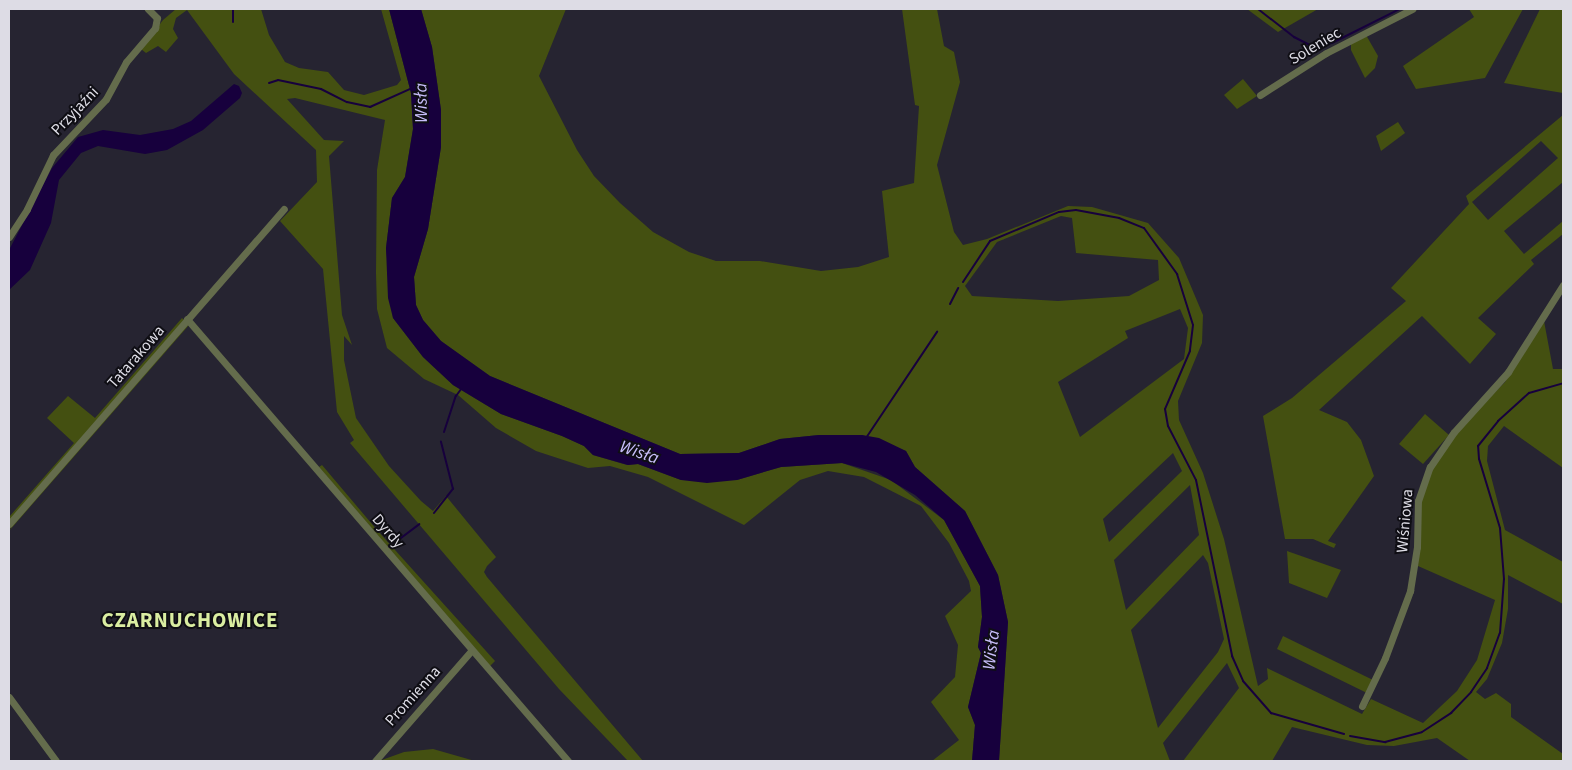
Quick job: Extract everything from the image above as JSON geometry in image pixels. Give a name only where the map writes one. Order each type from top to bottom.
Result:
[{"type":"street","name":"Przyjaźni","points":[[9,237],[28,209],[53,155],[106,100],[126,62],[155,28],[157,18],[148,9]]},
{"type":"street","name":"Soleniec","points":[[1260,95],[1326,53],[1412,9]]},
{"type":"street","name":"Tatarakowa","points":[[9,524],[284,209]]},
{"type":"street","name":"Wiśniowa","points":[[1362,706],[1385,658],[1410,591],[1417,547],[1418,501],[1430,467],[1454,432],[1508,372],[1563,285]]},
{"type":"street","name":"Dyrdy","points":[[187,319],[568,761]]},
{"type":"street","name":"Promienna","points":[[374,761],[472,650]]},
{"type":"street","points":[[9,696],[56,761]]},
{"type":"green space","points":[[176,9],[261,9],[269,35],[285,62],[299,68],[328,72],[344,90],[364,95],[397,85],[401,80],[381,9],[389,9],[411,93],[413,129],[405,177],[392,198],[386,248],[393,318],[423,357],[453,385],[501,414],[562,436],[584,446],[593,455],[627,465],[638,464],[681,480],[737,480],[781,467],[842,463],[891,480],[944,520],[980,586],[982,617],[978,647],[981,653],[968,707],[975,725],[972,761],[932,761],[959,740],[931,702],[955,677],[958,645],[945,616],[971,591],[969,581],[949,543],[921,506],[864,477],[828,471],[800,480],[744,525],[648,477],[610,466],[588,468],[536,451],[496,428],[458,395],[424,379],[387,348],[377,309],[376,273],[377,170],[385,120],[295,98],[287,99],[324,140],[344,141],[329,156],[342,315],[352,345],[344,336],[344,360],[356,418],[389,466],[421,501],[433,511],[446,496],[496,557],[484,572],[487,577],[643,761],[628,761],[559,689],[350,443],[354,440],[337,412],[323,269],[280,221],[317,182],[316,150],[234,74],[187,10],[176,18],[173,29],[178,38],[166,52],[158,46],[146,53],[141,49],[163,20]]},
{"type":"green space","points":[[421,9],[566,9],[539,76],[577,150],[594,176],[620,203],[653,232],[689,252],[716,261],[760,261],[821,271],[858,267],[889,257],[882,191],[914,183],[919,106],[915,105],[902,9],[937,9],[944,46],[954,52],[960,82],[937,165],[954,232],[963,245],[987,239],[1068,206],[1092,207],[1148,223],[1179,258],[1203,315],[1202,343],[1178,401],[1179,420],[1203,473],[1224,539],[1258,686],[1268,679],[1267,668],[1362,714],[1371,699],[1423,723],[1457,691],[1477,660],[1495,600],[1418,566],[1420,498],[1430,470],[1447,442],[1505,382],[1544,321],[1553,369],[1563,369],[1563,468],[1504,426],[1488,446],[1487,461],[1505,530],[1563,562],[1563,604],[1508,575],[1508,609],[1502,643],[1487,679],[1476,692],[1485,699],[1496,693],[1511,704],[1511,717],[1563,754],[1563,761],[1470,761],[1437,738],[1394,746],[1367,745],[1292,727],[1272,761],[1183,761],[1239,688],[1227,663],[1163,743],[1170,761],[999,761],[1008,622],[998,575],[965,511],[915,467],[906,451],[862,435],[819,435],[780,439],[739,453],[680,454],[490,376],[441,341],[423,320],[416,305],[414,277],[428,229],[441,147],[441,110],[432,47]],"holes":[[[1061,216],[1072,218],[1076,253],[1158,260],[1159,280],[1129,296],[1058,301],[972,296],[965,286],[997,242]],[[1180,309],[1188,328],[1184,359],[1080,437],[1058,382],[1128,338],[1125,331]],[[1173,453],[1182,471],[1109,542],[1103,519]],[[1190,485],[1199,535],[1126,610],[1114,560]],[[1203,555],[1208,563],[1224,639],[1218,652],[1158,728],[1131,630]]]},
{"type":"green space","points":[[1247,9],[1318,9],[1278,32]]},
{"type":"green space","points":[[1469,9],[1523,9],[1485,78],[1416,89],[1403,66],[1474,17]]},
{"type":"green space","points":[[1540,9],[1563,9],[1563,93],[1504,83]]},
{"type":"green space","points":[[1366,35],[1378,56],[1375,68],[1365,78],[1351,50],[1351,44]]},
{"type":"green space","points":[[1243,79],[1257,96],[1237,109],[1224,95]]},
{"type":"green space","points":[[1563,115],[1563,182],[1504,231],[1524,254],[1563,221],[1563,234],[1531,260],[1534,264],[1478,318],[1496,334],[1470,364],[1422,316],[1319,410],[1347,422],[1361,440],[1374,476],[1328,541],[1336,544],[1334,548],[1313,539],[1285,539],[1263,416],[1292,398],[1406,301],[1391,288],[1469,204],[1466,196]],"holes":[[[1541,141],[1558,158],[1488,220],[1472,202]]]},
{"type":"green space","points":[[1398,122],[1405,133],[1381,151],[1376,136]]},
{"type":"green space","points":[[182,318],[184,320],[9,521],[9,517],[74,443],[47,418],[68,396],[95,418]]},
{"type":"green space","points":[[185,325],[189,325],[9,531],[19,515]]},
{"type":"green space","points":[[1425,414],[1449,435],[1423,464],[1399,444]]},
{"type":"green space","points":[[322,465],[377,530],[495,661],[490,666],[319,467]]},
{"type":"green space","points":[[1287,551],[1341,570],[1327,598],[1289,583]]},
{"type":"green space","points":[[1283,636],[1373,680],[1367,693],[1277,649]]},
{"type":"green space","points":[[433,749],[475,761],[379,761],[404,752]]},
{"type":"water","name":"Wisła","points":[[389,9],[421,9],[432,47],[441,110],[441,147],[428,229],[414,277],[416,305],[423,320],[441,341],[490,376],[680,454],[739,453],[780,439],[819,435],[862,435],[879,438],[906,451],[915,467],[965,511],[998,575],[1008,622],[999,761],[972,761],[975,725],[968,707],[981,653],[978,647],[982,617],[980,586],[944,520],[915,495],[876,472],[842,463],[781,467],[737,480],[707,483],[681,480],[638,464],[628,465],[593,455],[584,446],[562,436],[501,414],[453,385],[423,357],[393,318],[388,298],[386,248],[392,198],[405,177],[413,129],[411,93]]},
{"type":"water","points":[[234,84],[239,86],[242,93],[240,98],[203,130],[167,150],[145,154],[98,146],[81,153],[59,180],[51,223],[30,270],[9,290],[9,250],[52,168],[78,137],[103,130],[140,135],[173,129],[191,121]]},
{"type":"waterway","points":[[233,9],[233,22]]},
{"type":"waterway","points":[[1258,9],[1294,37],[1314,47],[1332,43],[1400,9]]},
{"type":"waterway","name":"Wisła","points":[[269,83],[278,80],[321,89],[347,102],[370,107],[412,88]]},
{"type":"waterway","points":[[963,282],[990,241],[1059,212],[1076,210],[1119,218],[1144,228],[1177,274],[1193,325],[1190,351],[1165,409],[1168,426],[1196,480],[1232,656],[1243,681],[1271,713],[1344,734]]},
{"type":"waterway","points":[[950,304],[958,288]]},
{"type":"waterway","points":[[866,438],[937,332]]},
{"type":"waterway","points":[[1350,736],[1385,742],[1422,732],[1451,713],[1471,692],[1487,668],[1500,633],[1504,579],[1500,528],[1479,459],[1478,446],[1498,421],[1529,393],[1563,383]]},
{"type":"waterway","points":[[444,432],[456,396],[461,389]]},
{"type":"waterway","points":[[434,513],[453,489],[441,442]]},
{"type":"waterway","points":[[389,547],[419,524]]},
{"type":"district","name":"CZARNUCHOWICE","points":[[190,620]]}]
